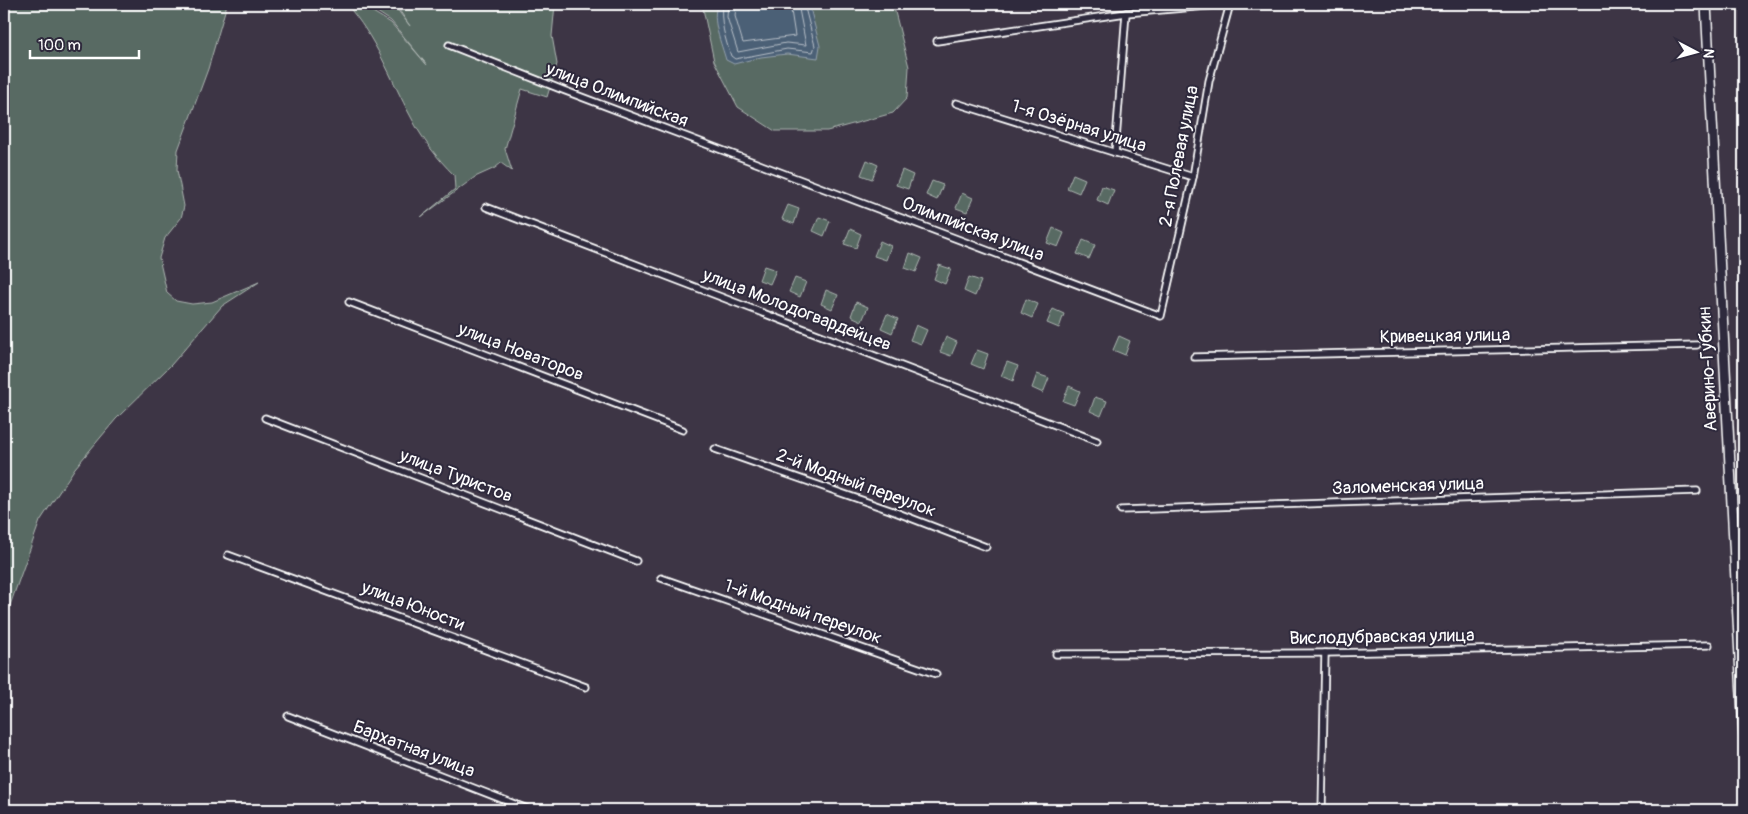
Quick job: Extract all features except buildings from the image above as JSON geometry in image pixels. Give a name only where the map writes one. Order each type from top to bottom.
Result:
[{"type":"main road","name":"Аверино-Губкин","points":[[1706,4],[1744,734]]},
{"type":"street","points":[[938,41],[1126,13],[1230,4]]},
{"type":"street","name":"2-я Полевая улица","points":[[1160,316],[1193,177],[1209,81],[1230,4]]},
{"type":"street","points":[[1115,153],[1126,13]]},
{"type":"street","name":"улица Олимпийская","points":[[449,45],[775,171]]},
{"type":"street","name":"1-я Озёрная улица","points":[[956,103],[1193,177]]},
{"type":"street","name":"Олимпийская улица","points":[[775,171],[1160,316]]},
{"type":"street","name":"улица Молодогвардейцев","points":[[486,207],[1097,441]]},
{"type":"street","name":"улица Новаторов","points":[[349,302],[683,430]]},
{"type":"street","name":"Кривецкая улица","points":[[1194,357],[1696,345]]},
{"type":"street","name":"улица Туристов","points":[[265,418],[636,561]]},
{"type":"street","name":"2-й Модный переулок","points":[[715,449],[890,510],[986,548]]},
{"type":"street","name":"Заломенская улица","points":[[1121,510],[1697,491]]},
{"type":"street","name":"улица Юности","points":[[228,555],[586,687]]},
{"type":"street","name":"1-й Модный переулок","points":[[660,578],[936,674]]},
{"type":"street","name":"Вислодубравская улица","points":[[1056,654],[1325,653],[1708,645]]},
{"type":"street","points":[[1322,810],[1325,653]]},
{"type":"street","name":"Бархатная улица","points":[[288,716],[530,810]]},
{"type":"green space","points":[[4,4],[227,4],[208,69],[178,150],[177,170],[184,206],[181,218],[165,238],[159,258],[167,293],[176,301],[192,304],[212,302],[259,282],[222,306],[171,365],[116,419],[75,468],[40,521],[4,622]]},
{"type":"green space","points":[[346,4],[364,4],[368,9],[391,23],[427,65],[391,21],[365,4],[393,4],[410,26],[395,4],[555,4],[552,36],[557,64],[547,97],[522,89],[505,149],[512,171],[501,163],[495,168],[475,177],[421,217],[455,189],[454,175],[425,141],[366,30]]},
{"type":"green space","points":[[702,4],[893,4],[909,67],[907,98],[893,113],[827,131],[775,131],[738,107],[714,61]]},
{"type":"green space","points":[[867,160],[878,165],[872,179],[861,175]]},
{"type":"green space","points":[[902,170],[913,175],[908,189],[896,185]]},
{"type":"green space","points":[[1073,174],[1085,179],[1079,193],[1067,188]]},
{"type":"green space","points":[[932,181],[943,185],[937,200],[926,195]]},
{"type":"green space","points":[[1102,186],[1114,190],[1108,205],[1097,200]]},
{"type":"green space","points":[[962,193],[973,198],[967,212],[956,208]]},
{"type":"green space","points":[[788,205],[799,209],[794,224],[782,219]]},
{"type":"green space","points":[[819,217],[830,221],[824,236],[813,231]]},
{"type":"green space","points":[[1053,228],[1064,233],[1058,247],[1047,243]]},
{"type":"green space","points":[[850,229],[861,234],[856,248],[844,244]]},
{"type":"green space","points":[[1083,240],[1095,245],[1089,259],[1077,254]]},
{"type":"green space","points":[[880,241],[891,246],[886,260],[874,256]]},
{"type":"green space","points":[[910,253],[922,258],[916,272],[905,268]]},
{"type":"green space","points":[[939,265],[951,269],[945,284],[934,279]]},
{"type":"green space","points":[[764,266],[776,270],[770,284],[759,280]]},
{"type":"green space","points":[[969,277],[981,281],[975,296],[964,291]]},
{"type":"green space","points":[[795,278],[806,282],[800,297],[789,292]]},
{"type":"green space","points":[[826,290],[838,295],[832,309],[821,304]]},
{"type":"green space","points":[[1026,299],[1038,304],[1032,318],[1021,313]]},
{"type":"green space","points":[[856,302],[868,307],[862,321],[851,316]]},
{"type":"green space","points":[[1053,309],[1064,314],[1059,328],[1047,323]]},
{"type":"green space","points":[[887,314],[898,319],[892,333],[881,328]]},
{"type":"green space","points":[[916,325],[927,330],[921,344],[910,340]]},
{"type":"green space","points":[[1119,336],[1130,341],[1125,355],[1113,350]]},
{"type":"green space","points":[[946,337],[957,342],[951,356],[940,352]]},
{"type":"green space","points":[[977,350],[988,354],[983,369],[971,364]]},
{"type":"green space","points":[[1007,362],[1018,366],[1013,381],[1001,376]]},
{"type":"green space","points":[[1037,374],[1049,378],[1043,393],[1032,388]]},
{"type":"green space","points":[[1069,386],[1080,391],[1074,405],[1063,401]]},
{"type":"green space","points":[[1095,397],[1107,401],[1101,416],[1090,411]]},
{"type":"water","points":[[718,4],[809,4],[820,46],[818,58],[787,54],[761,57],[734,64],[726,60],[715,17]]}]
